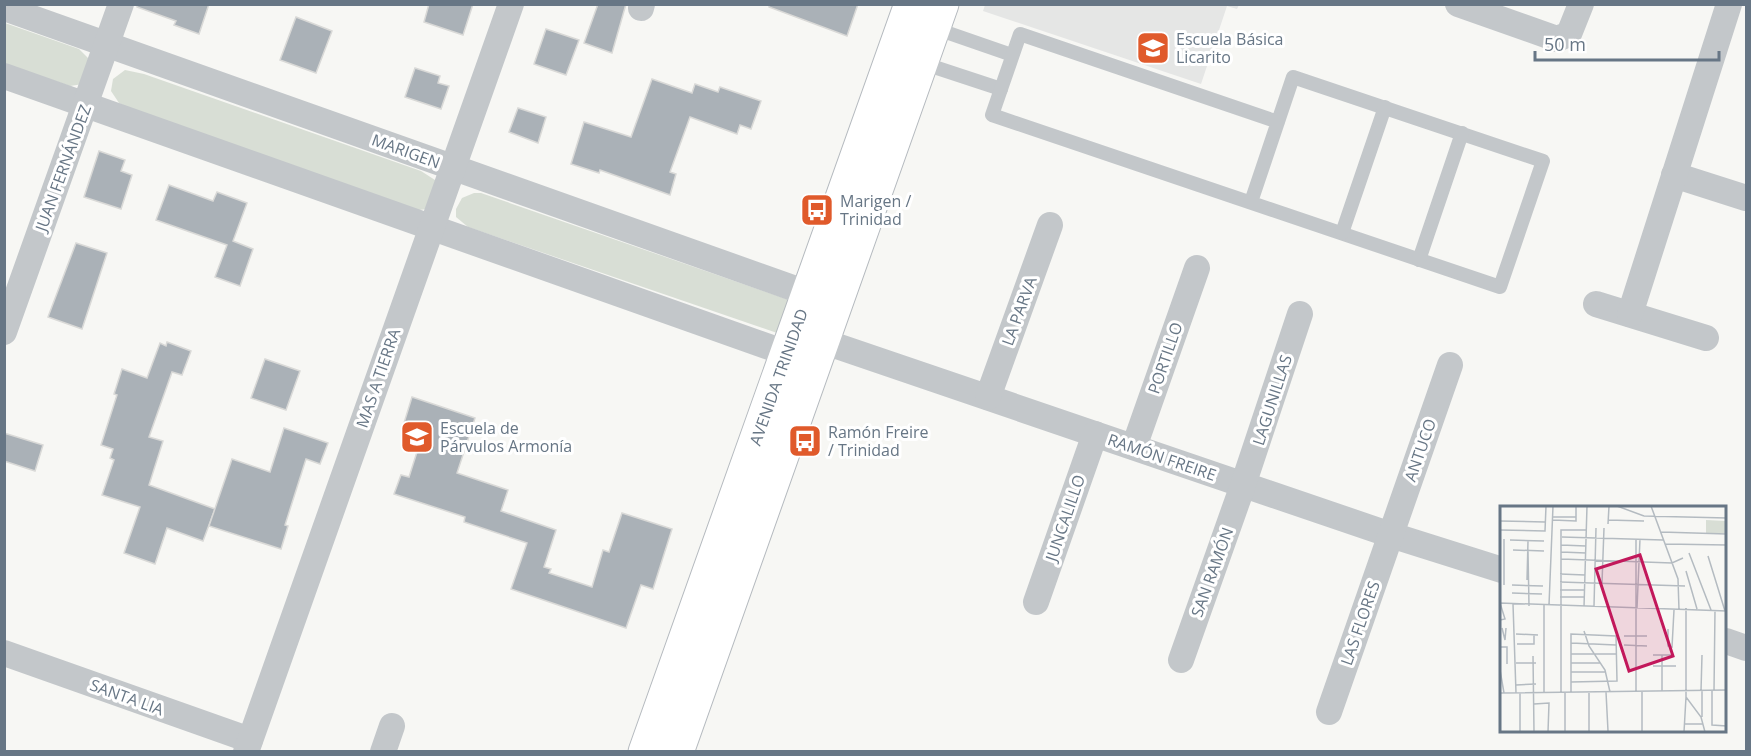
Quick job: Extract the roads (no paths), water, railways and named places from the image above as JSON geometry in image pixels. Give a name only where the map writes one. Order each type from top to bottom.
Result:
[{"type":"main road","name":"AVENIDA TRINIDAD","points":[[645,752],[911,4]]},
{"type":"main road","name":"AVENIDA TRINIDAD","points":[[677,752],[938,16]]},
{"type":"street","name":"JUAN FERNÁNDEZ","points":[[4,332],[121,4]]},
{"type":"street","name":"MAS A TIERRA","points":[[248,746],[511,4]]},
{"type":"street","points":[[1458,4],[1557,39],[1569,34],[1581,4]]},
{"type":"street","points":[[1630,314],[1729,4]]},
{"type":"street","name":"MARIGEN","points":[[4,8],[807,293]]},
{"type":"street","points":[[4,76],[786,353],[822,341],[807,293]]},
{"type":"street","points":[[1674,175],[1746,198]]},
{"type":"street","name":"LA PARVA","points":[[988,397],[1050,225]]},
{"type":"street","name":"PORTILLO","points":[[1134,447],[1197,268]]},
{"type":"street","points":[[1596,304],[1706,339]]},
{"type":"street","name":"LAGUNILLAS","points":[[1243,485],[1300,315]]},
{"type":"street","name":"RAMÓN FREIRE","points":[[822,341],[1391,535],[1500,569]]},
{"type":"street","name":"ANTUCO","points":[[1391,535],[1450,365]]},
{"type":"street","name":"JUNCALILLO","points":[[1036,602],[1095,434]]},
{"type":"street","name":"SAN RAMÓN","points":[[1181,660],[1243,485]]},
{"type":"street","name":"LAS FLORES","points":[[1329,712],[1391,535]]},
{"type":"street","points":[[1727,642],[1746,648]]},
{"type":"street","name":"SANTA LIA","points":[[4,653],[248,746]]},
{"type":"street","points":[[382,752],[392,726]]},
{"type":"lane","points":[[938,16],[1012,55]]},
{"type":"lane","points":[[1251,202],[1278,122],[1293,76],[1543,161],[1500,287],[992,115],[1012,55],[1020,34],[1278,122]]},
{"type":"lane","points":[[922,63],[1001,89]]},
{"type":"lane","points":[[1342,233],[1385,107]]},
{"type":"lane","points":[[1419,260],[1462,134]]},
{"type":"place","name":"Escuela Básica Licarito","points":[[1153,48]]},
{"type":"place","name":"Marigen / Trinidad","points":[[817,210]]},
{"type":"place","name":"Escuela de Párvulos Armonía","points":[[417,437]]},
{"type":"place","name":"Ramón Freire / Trinidad","points":[[805,441]]}]
